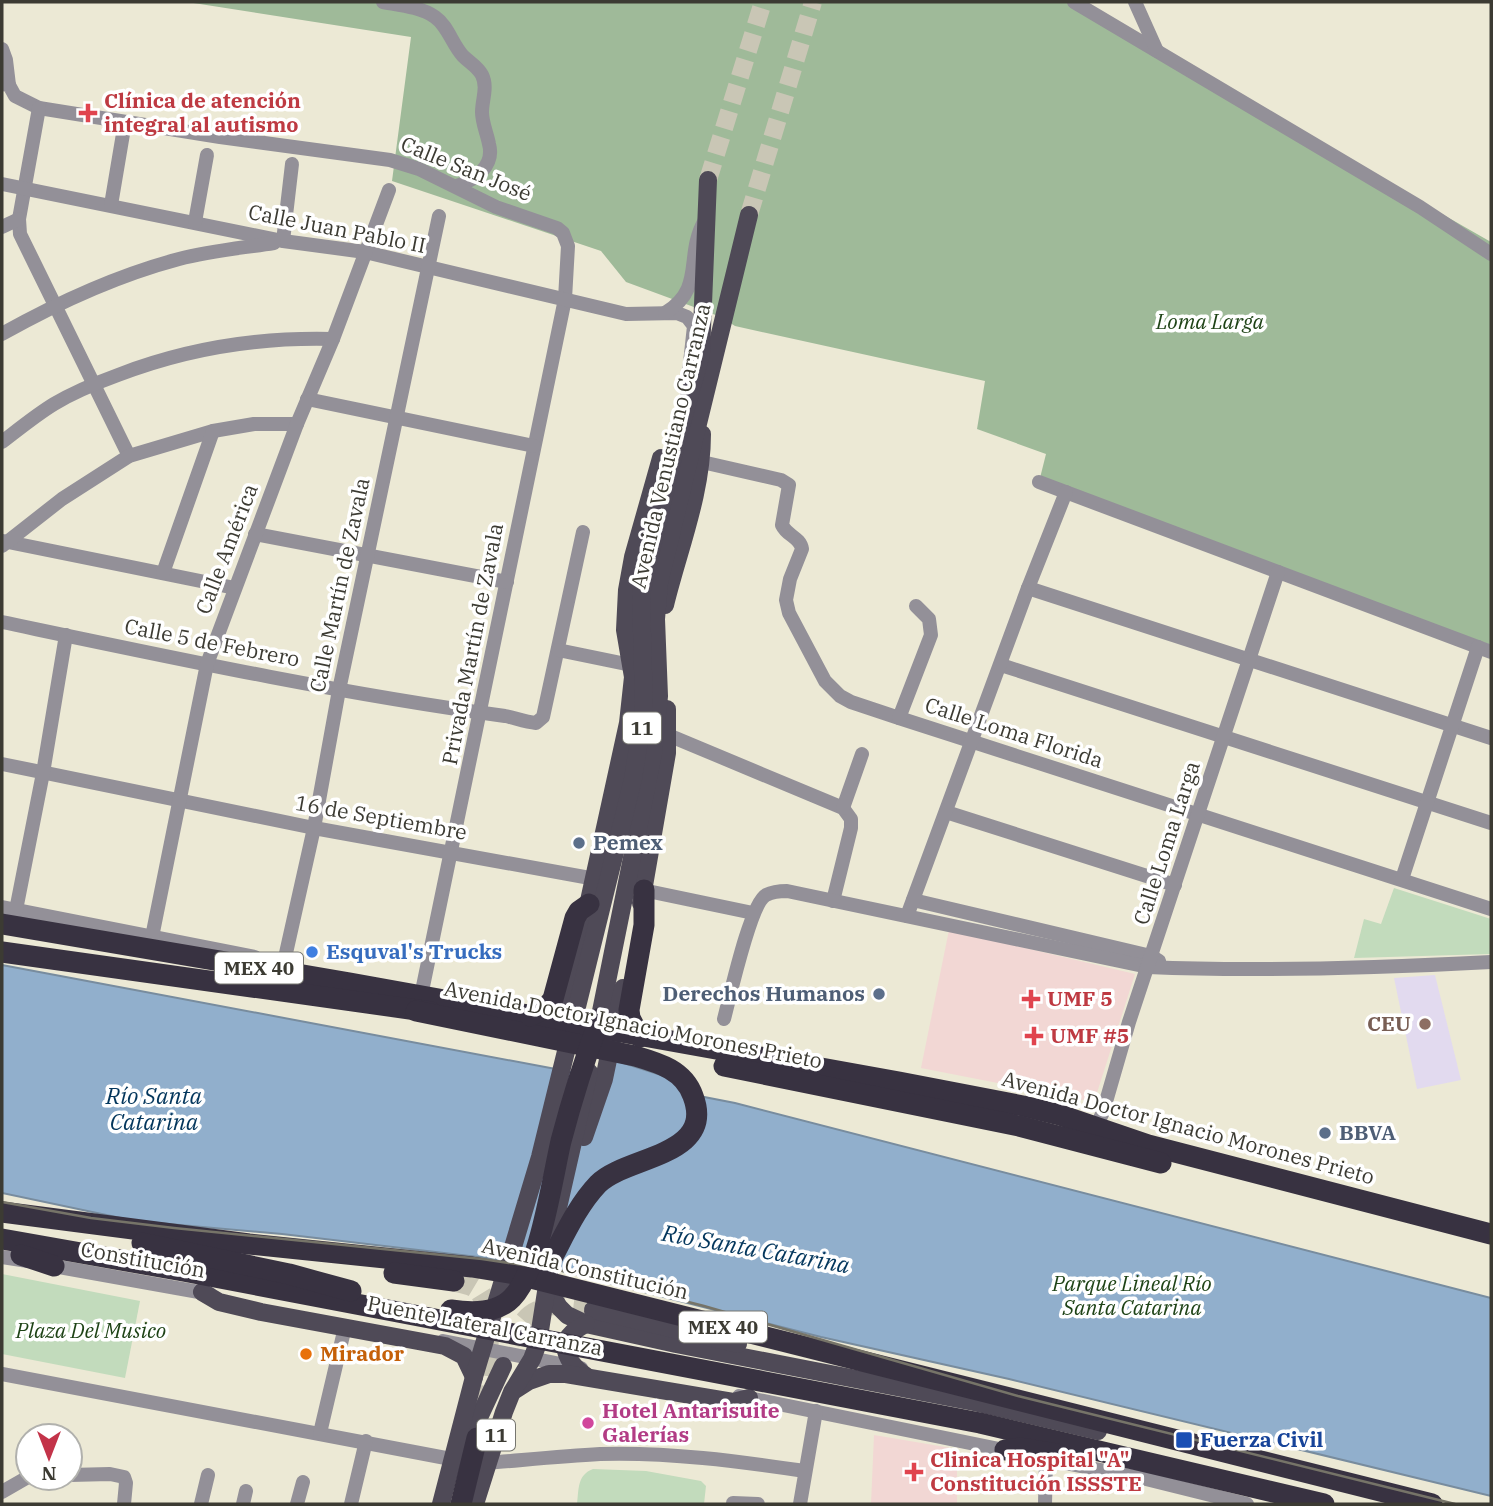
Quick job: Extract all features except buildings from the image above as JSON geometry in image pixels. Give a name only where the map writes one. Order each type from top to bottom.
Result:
[{"type":"highway","points":[[640,1037],[629,1010],[644,925],[644,890]]},
{"type":"highway","points":[[530,1016],[546,1007],[553,999],[575,918],[579,911],[587,913]]},
{"type":"highway","name":"MEX 40","points":[[4,921],[80,950],[186,976]]},
{"type":"highway","name":"Avenida Doctor Ignacio Morones Prieto","points":[[4,921],[1011,1104],[1060,1115],[1197,1158],[1491,1234]]},
{"type":"highway","name":"Avenida Doctor Ignacio Morones Prieto","points":[[2,952],[394,1006],[631,1047],[1019,1126],[1491,1249]]},
{"type":"highway","points":[[394,1006],[635,1056],[664,1064],[682,1077],[695,1099],[696,1114],[688,1137],[664,1153],[619,1170],[599,1183],[575,1216],[549,1267]]},
{"type":"highway","points":[[183,1271],[234,1271],[474,1313],[502,1305],[511,1299],[527,1276],[579,1076],[600,1018]]},
{"type":"highway","points":[[9,1213],[289,1274],[351,1291]]},
{"type":"highway","name":"Avenida Constitución","points":[[9,1213],[515,1274],[1432,1504]]},
{"type":"highway","name":"MEX 40","points":[[2,1239],[183,1271],[278,1298],[689,1376],[980,1423],[1324,1504]]},
{"type":"highway","points":[[249,1244],[265,1255],[454,1280]]},
{"type":"highway","points":[[2,1250],[33,1257],[54,1266]]},
{"type":"highway","points":[[461,1504],[477,1438]]},
{"type":"highway","points":[[1005,1450],[1027,1449],[1158,1472],[1182,1469]]},
{"type":"main road","name":"Avenida Venustiano Carranza","points":[[695,401],[696,376],[702,345],[708,180]]},
{"type":"main road","name":"Avenida Venustiano Carranza","points":[[441,1504],[474,1377],[531,1191],[623,824],[638,754],[643,709],[640,605],[642,584],[749,215]]},
{"type":"main road","points":[[564,1182],[572,1169],[600,1095],[644,890],[668,735],[662,639],[666,600],[687,529],[702,462],[695,401]]},
{"type":"main road","points":[[555,1099],[556,1054],[632,699],[631,665],[625,629],[627,590],[633,557],[666,439],[695,401]]},
{"type":"main road","name":"Avenida Venustiano Carranza","points":[[475,1504],[513,1392],[535,1353],[549,1296],[552,1234],[600,1018],[653,754],[659,696],[656,619],[659,583],[685,442]]},
{"type":"main road","points":[[627,590],[649,583],[657,586],[666,600]]},
{"type":"main road","points":[[602,840],[606,856],[611,862],[634,866],[649,859]]},
{"type":"main road","points":[[587,913],[613,908],[636,923]]},
{"type":"main road","points":[[202,1292],[219,1302],[424,1340],[452,1348],[464,1356],[474,1377]]},
{"type":"main road","points":[[549,1296],[567,1315],[770,1352],[873,1382],[1141,1440],[1399,1504]]},
{"type":"main road","points":[[586,1376],[570,1362],[565,1350],[568,1336],[589,1317]]},
{"type":"main road","points":[[453,1504],[476,1424],[503,1366]]},
{"type":"main road","points":[[513,1392],[529,1381],[549,1374],[586,1376],[733,1402],[749,1398]]},
{"type":"street","points":[[383,2],[423,11],[435,17],[463,56],[481,73],[484,89],[482,122],[490,144],[490,155],[477,177],[457,186]]},
{"type":"street","points":[[1074,2],[1420,207],[1491,254]]},
{"type":"street","points":[[1135,2],[1157,51]]},
{"type":"street","points":[[2,49],[6,60],[5,84]]},
{"type":"street","name":"Calle San José","points":[[5,84],[15,96],[39,108],[390,160],[419,169],[496,206],[557,228],[563,233],[568,246],[565,299]]},
{"type":"street","points":[[39,108],[19,219],[20,234],[24,247],[129,456]]},
{"type":"street","points":[[111,205],[125,122]]},
{"type":"street","points":[[195,222],[207,155]]},
{"type":"street","points":[[2,334],[53,305],[131,273],[182,258],[283,242],[292,164]]},
{"type":"street","name":"Calle Juan Pablo II","points":[[2,184],[283,242],[365,252],[626,313],[683,314],[694,327],[695,401]]},
{"type":"street","name":"Calle América","points":[[152,937],[207,664],[389,190]]},
{"type":"street","name":"Calle Martín de Zavala","points":[[284,962],[314,828],[339,690],[395,417],[439,216]]},
{"type":"street","points":[[664,313],[680,302],[689,288],[695,242],[705,218]]},
{"type":"street","points":[[2,226],[19,219]]},
{"type":"street","name":"Privada Martín de Zavala","points":[[421,996],[453,853],[565,299]]},
{"type":"street","points":[[2,442],[55,404],[93,384],[140,367],[192,351],[251,341],[333,340]]},
{"type":"street","points":[[307,399],[534,446]]},
{"type":"street","points":[[3,543],[62,499],[129,456],[212,430],[254,424],[297,424]]},
{"type":"street","points":[[163,573],[212,430]]},
{"type":"street","name":"Calle Loma Florida","points":[[702,462],[781,480],[789,485],[782,525],[799,541],[802,549],[787,589],[789,612],[832,690],[851,702],[1491,909]]},
{"type":"street","points":[[1039,482],[1485,649],[1453,726],[1402,879]]},
{"type":"street","points":[[907,916],[1066,492]]},
{"type":"street","points":[[583,532],[558,650],[631,665]]},
{"type":"street","points":[[255,534],[507,582]]},
{"type":"street","points":[[3,543],[235,588]]},
{"type":"street","name":"Calle Loma Larga","points":[[1096,1128],[1278,572]]},
{"type":"street","points":[[1028,588],[1491,738]]},
{"type":"street","points":[[899,718],[931,635],[929,619],[916,606]]},
{"type":"street","name":"Calle 5 de Febrero","points":[[2,622],[339,690],[539,723],[543,717],[558,650]]},
{"type":"street","points":[[66,635],[43,773],[4,921],[152,937],[317,968],[350,983]]},
{"type":"street","points":[[1001,665],[1491,823]]},
{"type":"street","points":[[668,735],[843,808],[851,819],[851,828],[833,901]]},
{"type":"street","points":[[843,808],[862,754]]},
{"type":"street","name":"16 de Septiembre","points":[[2,764],[314,828],[594,879],[753,913]]},
{"type":"street","points":[[946,812],[1175,885]]},
{"type":"street","points":[[724,1019],[753,913],[765,895],[778,892],[787,891],[1150,961]]},
{"type":"street","points":[[913,900],[1150,961],[1168,968],[1207,971],[1491,962]]},
{"type":"street","name":"Constitución","points":[[2,1257],[202,1292],[278,1298]]},
{"type":"street","points":[[320,1433],[345,1327]]},
{"type":"street","points":[[2,1374],[451,1458]]},
{"type":"street","points":[[689,1376],[749,1398],[1142,1478],[1247,1504]]},
{"type":"street","points":[[800,1504],[816,1411]]},
{"type":"street","points":[[351,1504],[366,1441]]},
{"type":"street","points":[[487,1463],[601,1454],[659,1455],[734,1461],[805,1471]]},
{"type":"street","points":[[1045,1504],[1046,1460]]},
{"type":"street","points":[[84,1475],[110,1474],[124,1477],[124,1504]]},
{"type":"street","points":[[201,1504],[208,1475]]},
{"type":"street","points":[[298,1504],[303,1482]]},
{"type":"street","points":[[733,1503],[758,1504]]},
{"type":"shaded area","name":"UMF 5","points":[[949,930],[1135,974],[1094,1102],[921,1068]]},
{"type":"shaded area","name":"CEU","points":[[1435,975],[1461,1080],[1417,1089],[1394,978]]},
{"type":"shaded area","name":"Clinica Hospital \"A\" Constitución ISSSTE","points":[[874,1435],[957,1449],[957,1504],[871,1504]]},
{"type":"green space","name":"Loma Larga","points":[[187,2],[1071,2],[1491,242],[1491,645],[1039,482],[1046,454],[977,429],[985,381],[735,326],[721,317],[626,282],[601,251],[392,181],[411,37]]},
{"type":"green space","points":[[1394,888],[1491,919],[1491,954],[1354,958],[1364,919],[1381,924]]},
{"type":"green space","name":"Plaza Del Musico","points":[[2,1274],[140,1301],[125,1378],[2,1354]]},
{"type":"green space","points":[[593,1469],[646,1471],[701,1481],[706,1486],[704,1504],[577,1504],[581,1479]]},
{"type":"water","name":"Río Santa Catarina","points":[[2,965],[609,1079],[614,1060],[683,1082],[689,1094],[735,1103],[1491,1298],[1491,1496],[1009,1379],[821,1337],[530,1263],[282,1234],[135,1221],[2,1193]]},
{"type":"tunnel","points":[[708,180],[763,2]]},
{"type":"tunnel","points":[[749,215],[813,2]]},
{"type":"tunnel","points":[[454,1281],[471,1285],[479,1291],[487,1315],[488,1350],[481,1413]]},
{"type":"tunnel","points":[[511,1344],[517,1330],[533,1312],[554,1306],[593,1310]]},
{"type":"railway","points":[[2,1202],[91,1218],[482,1259],[570,1272],[704,1306],[1018,1396],[1455,1504]]},
{"type":"place","name":"Clínica de atención integral al autismo","points":[[88,113]]},
{"type":"place","name":"Pemex","points":[[579,843]]},
{"type":"place","name":"Esquval's Trucks","points":[[312,952]]},
{"type":"place","name":"Derechos Humanos","points":[[879,994]]},
{"type":"place","name":"UMF 5","points":[[1031,999]]},
{"type":"place","name":"CEU","points":[[1425,1024]]},
{"type":"place","name":"UMF #5","points":[[1034,1036]]},
{"type":"place","name":"BBVA","points":[[1325,1133]]},
{"type":"place","name":"Mirador","points":[[306,1354]]},
{"type":"place","name":"Hotel Antarisuite Galerías","points":[[588,1423]]},
{"type":"place","name":"Fuerza Civil","points":[[1184,1440]]},
{"type":"place","name":"Clinica Hospital \"A\" Constitución ISSSTE","points":[[914,1472]]},
{"type":"park label","name":"Parque Lineal Río Santa Catarina","points":[[1132,1296]]}]
